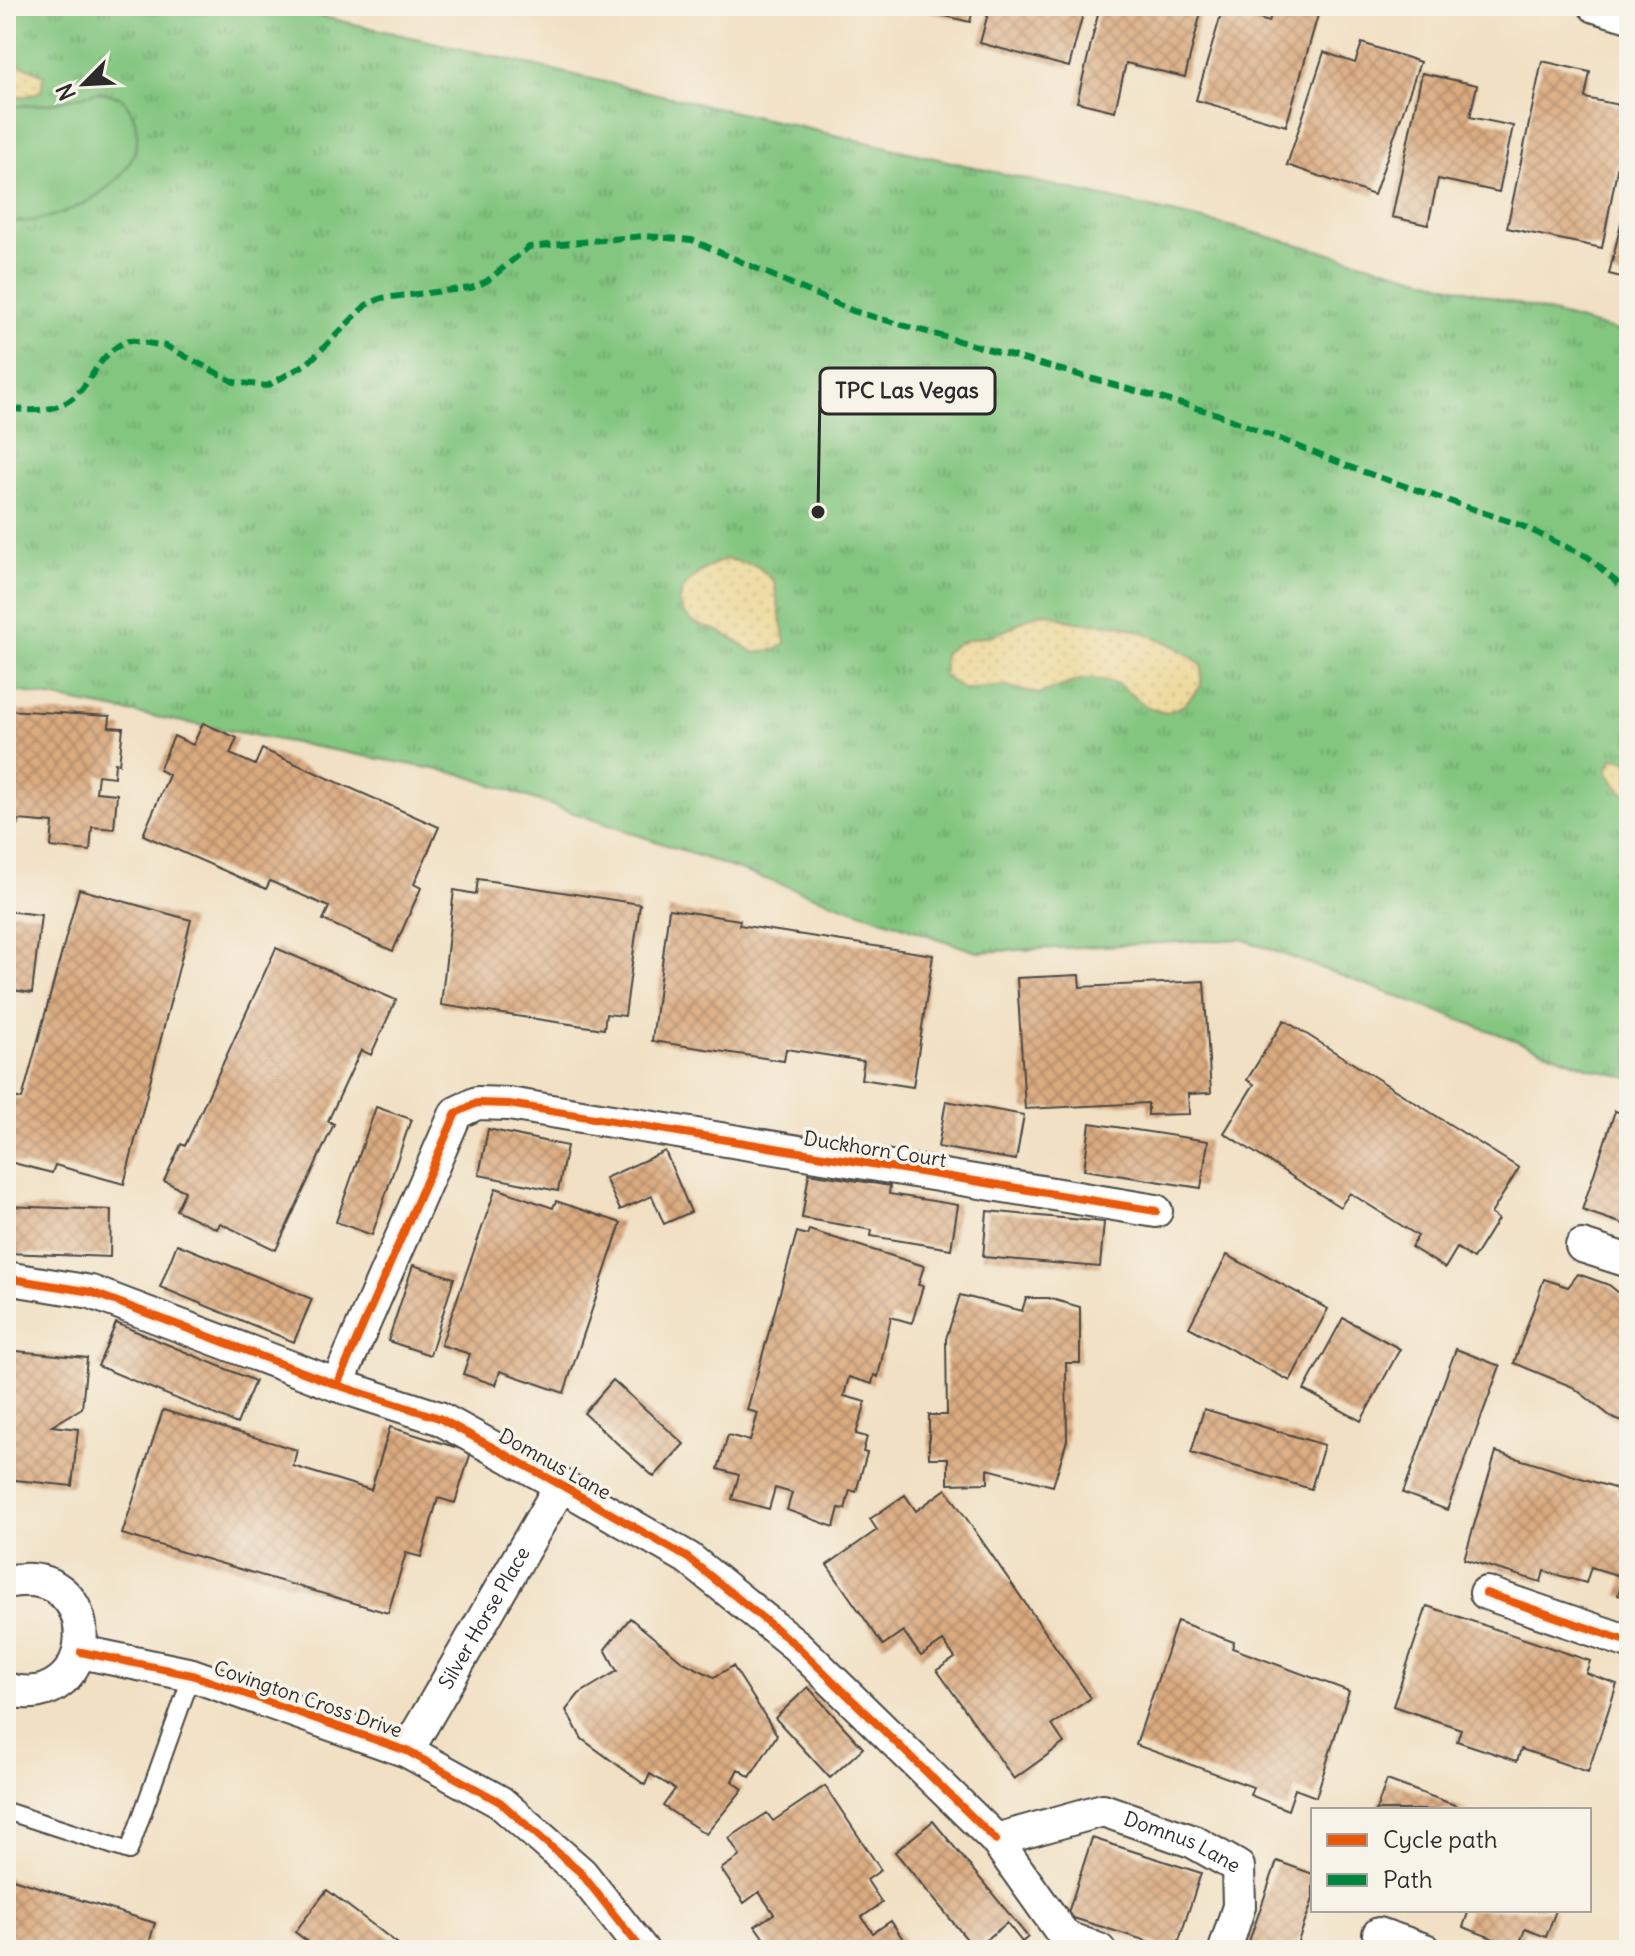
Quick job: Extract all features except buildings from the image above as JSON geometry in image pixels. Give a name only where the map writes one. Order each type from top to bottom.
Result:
[{"type":"street","points":[[1595,6],[1629,16]]},
{"type":"street","name":"Duckhorn Court","points":[[337,1385],[456,1113],[477,1103],[509,1104],[1156,1211]]},
{"type":"street","points":[[1582,1246],[1629,1261]]},
{"type":"street","name":"Domnus Lane","points":[[6,1278],[91,1292],[337,1385],[439,1418],[688,1558],[797,1646],[996,1840],[1065,1937],[1099,1950]]},
{"type":"street","name":"Silver Horse Place","points":[[407,1751],[561,1485]]},
{"type":"street","points":[[6,1582],[40,1580],[64,1594],[79,1616],[81,1652],[72,1670],[58,1684],[39,1692],[19,1693],[6,1689]]},
{"type":"street","points":[[1486,1593],[1629,1642]]},
{"type":"street","name":"Covington Cross Drive","points":[[81,1652],[192,1675],[407,1751],[500,1802],[581,1873],[642,1950]]},
{"type":"street","name":"Domnus Lane","points":[[996,1840],[1103,1810],[1194,1842],[1238,1867],[1239,1906],[1225,1950]]},
{"type":"street","points":[[1379,1934],[1425,1950]]},
{"type":"lane","points":[[6,1811],[129,1851],[192,1675]]},
{"type":"green space","points":[[6,6],[291,6],[302,12],[1233,227],[1629,334],[1629,1078],[1590,1068],[1242,939],[977,952],[461,774],[6,689]]},
{"type":"green space","points":[[98,92],[121,97],[135,122],[136,146],[126,168],[108,187],[84,203],[31,221],[6,221],[6,107],[48,104]]},
{"type":"sand","points":[[6,58],[44,75],[41,91],[28,96],[6,97]]},
{"type":"sand","points":[[727,559],[757,566],[774,581],[785,643],[778,649],[755,653],[721,632],[694,623],[683,611],[680,601],[688,582],[707,568]]},
{"type":"sand","points":[[1048,613],[1079,622],[1120,626],[1159,639],[1202,666],[1201,686],[1184,705],[1166,713],[1150,709],[1117,684],[1102,680],[1083,679],[1039,694],[1005,686],[964,690],[944,676],[944,654],[956,645],[996,634],[1034,615]]},
{"type":"sand","points":[[1612,758],[1629,760],[1629,795],[1618,788],[1607,771]]},
{"type":"marked path","points":[[6,389],[15,409],[41,410],[61,405],[74,397],[113,349],[129,340],[166,346],[234,382],[267,386],[308,363],[366,305],[382,298],[471,288],[487,281],[529,247],[644,236],[692,240],[853,311],[1217,414],[1355,469],[1520,525],[1588,557],[1629,593]]},
{"type":"cycle path","points":[[337,1385],[456,1113],[477,1103],[509,1104],[1156,1211]]},
{"type":"cycle path","points":[[6,1278],[91,1292],[337,1385],[439,1418],[561,1485],[688,1558],[797,1646],[996,1840]]},
{"type":"cycle path","points":[[1486,1593],[1629,1642]]},
{"type":"cycle path","points":[[81,1652],[192,1675],[407,1751],[500,1802],[581,1873],[642,1950]]},
{"type":"place","name":"TPC Las Vegas","points":[[818,512]]}]
